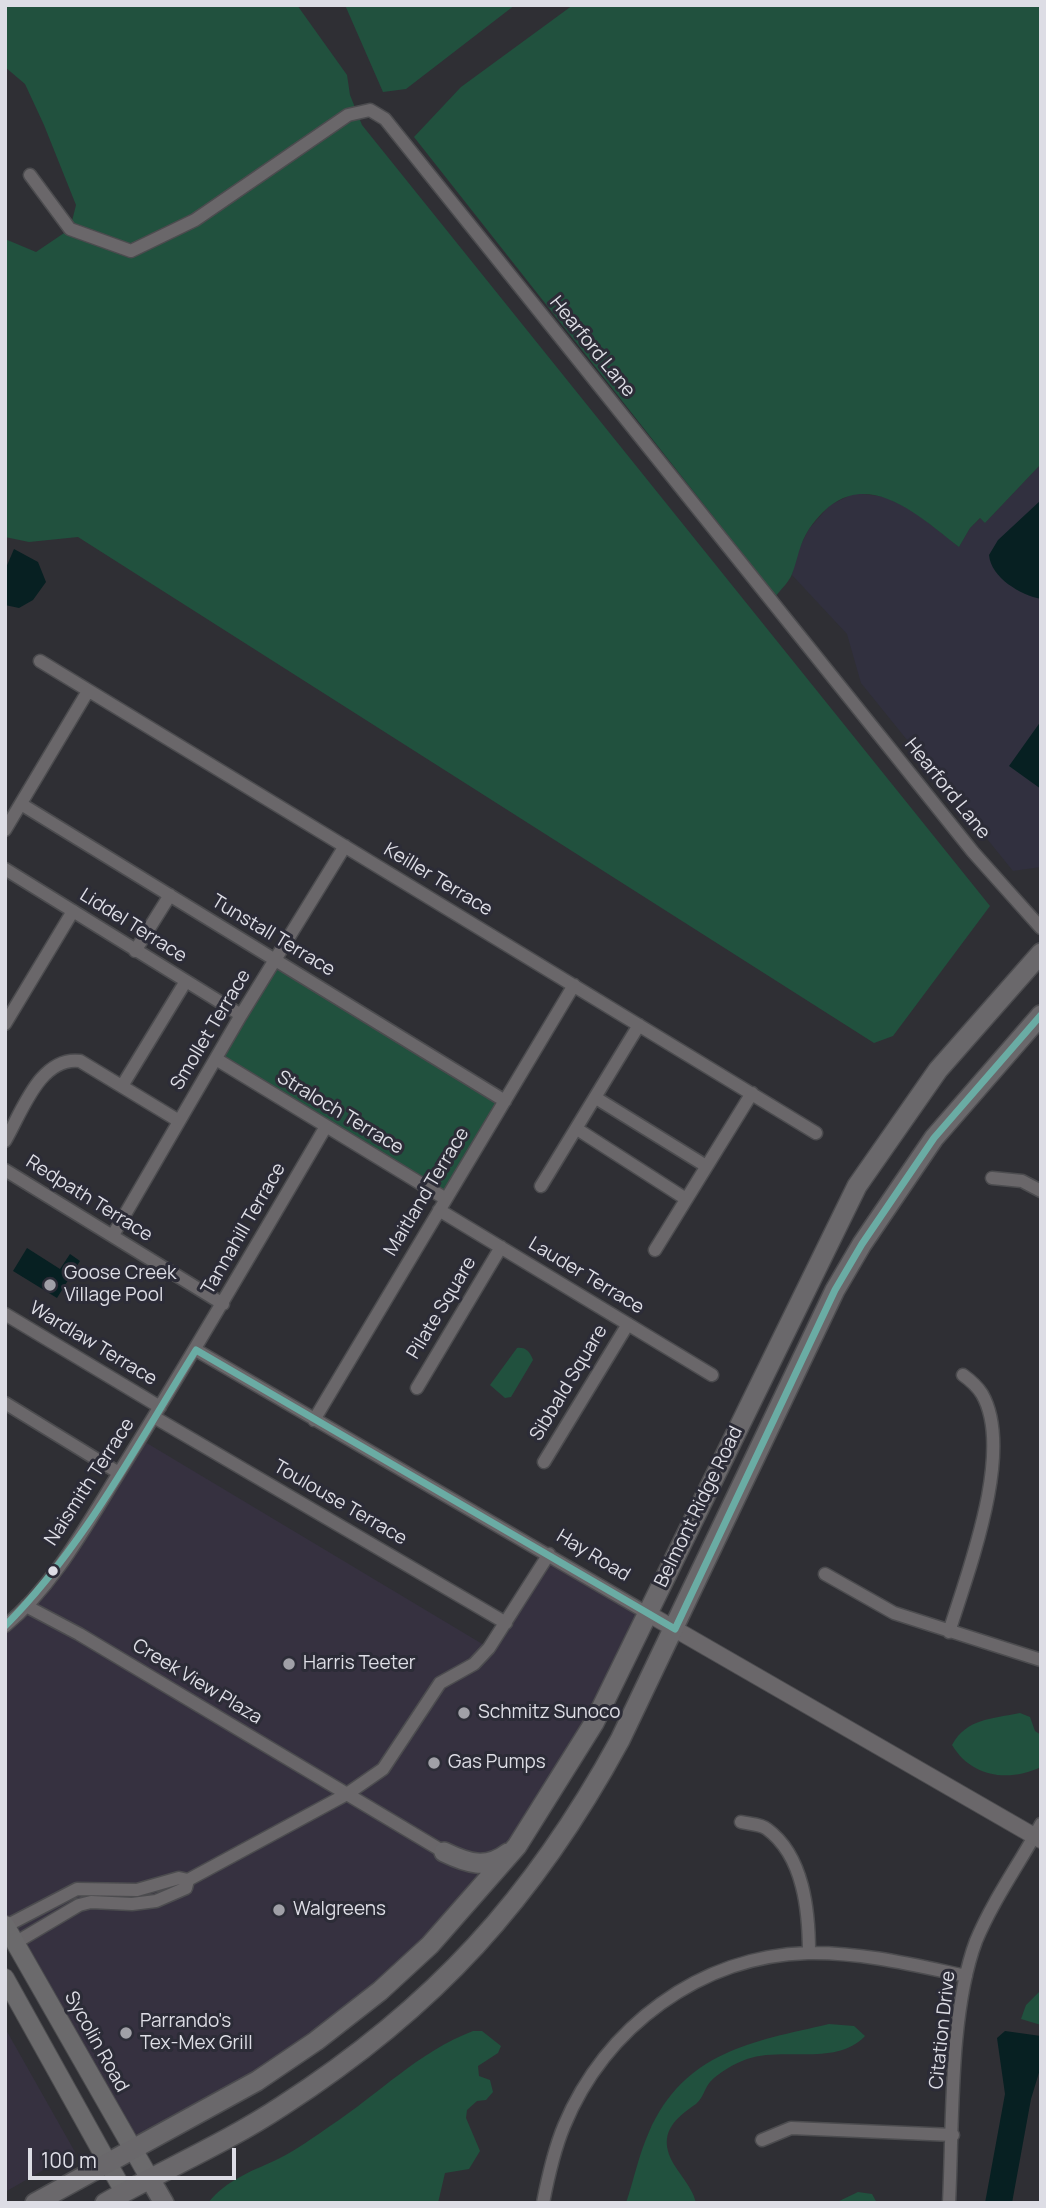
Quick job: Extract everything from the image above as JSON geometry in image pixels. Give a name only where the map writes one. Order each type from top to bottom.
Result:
[{"type":"main road","name":"Belmont Ridge Road","points":[[35,2203],[257,2081],[316,2041],[369,2000],[429,1945],[517,1846],[583,1744],[857,1185],[938,1070],[1041,953]]},
{"type":"main road","name":"Belmont Ridge Road","points":[[105,2203],[126,2197],[150,2179],[280,2108],[342,2066],[393,2027],[457,1967],[497,1924],[582,1809],[674,1629],[835,1290],[862,1244],[934,1139],[1041,1015]]},
{"type":"main road","points":[[444,1852],[466,1863],[481,1864],[496,1862],[517,1846]]},
{"type":"main road","name":"Sycolin Road","points":[[5,1926],[150,2179]]},
{"type":"main road","points":[[5,1978],[126,2197]]},
{"type":"main road","points":[[150,2179],[164,2203]]},
{"type":"street","name":"Hearford Lane","points":[[30,175],[70,229],[131,251],[195,220],[348,115],[370,110],[385,119],[956,831],[1041,928]]},
{"type":"street","name":"Keiller Terrace","points":[[40,661],[816,1133]]},
{"type":"street","points":[[5,830],[88,691]]},
{"type":"street","name":"Tunstall Terrace","points":[[21,804],[505,1101]]},
{"type":"street","name":"Smollet Terrace","points":[[113,1235],[241,1015],[345,846]]},
{"type":"street","name":"Liddel Terrace","points":[[5,869],[241,1015]]},
{"type":"street","points":[[135,951],[170,895]]},
{"type":"street","points":[[5,1024],[73,911]]},
{"type":"street","points":[[122,1086],[187,981]]},
{"type":"street","name":"Maitland Terrace","points":[[314,1420],[574,985]]},
{"type":"street","points":[[541,1186],[639,1025]]},
{"type":"street","points":[[5,1141],[47,1070],[55,1063],[68,1059],[80,1060],[179,1121]]},
{"type":"street","name":"Straloch Terrace","points":[[216,1059],[442,1205]]},
{"type":"street","points":[[655,1250],[752,1093]]},
{"type":"street","points":[[596,1098],[706,1166]]},
{"type":"street","name":"Tannahill Terrace","points":[[196,1350],[325,1128]]},
{"type":"street","points":[[577,1129],[686,1199]]},
{"type":"street","name":"Redpath Terrace","points":[[5,1170],[223,1304]]},
{"type":"street","points":[[992,1178],[1022,1181],[1041,1191]]},
{"type":"street","name":"Lauder Terrace","points":[[442,1205],[501,1247],[712,1375]]},
{"type":"street","name":"Pilate Square","points":[[417,1388],[501,1247]]},
{"type":"street","name":"Wardlaw Terrace","points":[[5,1314],[157,1412]]},
{"type":"street","name":"Sibbald Square","points":[[544,1462],[628,1324]]},
{"type":"street","name":"Hay Road","points":[[196,1350],[674,1629],[1039,1833]]},
{"type":"street","name":"Naismith Terrace","points":[[5,1626],[26,1606],[77,1539],[196,1350]]},
{"type":"street","points":[[949,1632],[982,1524],[991,1469],[990,1422],[983,1395],[963,1375]]},
{"type":"street","points":[[5,1403],[119,1473]]},
{"type":"street","name":"Toulouse Terrace","points":[[157,1412],[506,1623]]},
{"type":"street","points":[[5,1926],[77,1889],[137,1890],[179,1878],[188,1880],[347,1794],[383,1769],[440,1683],[478,1660],[506,1623],[549,1554]]},
{"type":"street","points":[[825,1574],[894,1613],[1041,1660]]},
{"type":"street","name":"Creek View Plaza","points":[[26,1606],[79,1634],[444,1852]]},
{"type":"street","points":[[741,1822],[766,1828],[788,1852],[805,1896],[809,1953]]},
{"type":"street","name":"Citation Drive","points":[[949,2203],[959,2023],[966,1976],[989,1912],[1039,1833]]},
{"type":"street","points":[[15,1943],[79,1905],[91,1902],[156,1901],[186,1888],[188,1880]]},
{"type":"street","points":[[543,2203],[564,2126],[580,2094],[599,2064],[639,2020],[672,1995],[722,1970],[757,1960],[809,1953],[879,1959],[966,1976]]},
{"type":"street","points":[[762,2140],[791,2128],[953,2135]]},
{"type":"shaded area","points":[[1041,464],[1041,867],[1013,871],[861,683],[847,634],[792,575],[795,556],[809,529],[830,505],[855,493],[886,497],[915,512],[959,547],[970,528],[981,518],[985,523]]},
{"type":"shaded area","points":[[1041,500],[1041,599],[1008,584],[995,571],[989,555],[998,540]]},
{"type":"shaded area","points":[[14,549],[38,562],[46,582],[33,600],[19,608],[5,605],[5,570]]},
{"type":"shaded area","points":[[1041,721],[1041,789],[1009,766]]},
{"type":"shaded area","name":"Goose Creek Village Pool","points":[[27,1248],[60,1269],[70,1254],[80,1261],[57,1298],[13,1271]]},
{"type":"shaded area","points":[[140,1439],[489,1648],[549,1554],[647,1613],[636,1639],[482,1888],[316,2041],[132,2149],[5,1926],[5,1626],[41,1590]]},
{"type":"shaded area","points":[[5,2028],[75,2152],[5,2192]]},
{"type":"shaded area","points":[[1005,2031],[1041,2036],[1041,2066],[1031,2099],[1012,2203],[985,2203],[1005,2094],[997,2038]]},
{"type":"green space","points":[[5,5],[297,5],[347,75],[350,95],[362,125],[990,906],[893,1036],[874,1043],[78,537],[29,542],[5,537],[5,239],[36,252],[70,229],[76,205],[25,84],[5,67]]},
{"type":"green space","points":[[345,5],[515,5],[406,89],[383,92]]},
{"type":"green space","points":[[573,5],[1041,5],[1041,464],[985,523],[980,518],[970,528],[959,547],[903,506],[865,494],[846,497],[827,508],[809,529],[791,577],[776,596],[414,137],[461,87]]},
{"type":"green space","points":[[274,960],[505,1101],[446,1199],[216,1059]]},
{"type":"green space","points":[[517,1348],[527,1351],[533,1360],[511,1397],[505,1398],[490,1385]]},
{"type":"green space","points":[[1020,1713],[1030,1717],[1035,1731],[1041,1735],[1041,1767],[1016,1775],[992,1774],[970,1764],[952,1745],[965,1729],[981,1721]]},
{"type":"green space","points":[[1041,1990],[1041,2025],[1021,2019],[1026,2005]]},
{"type":"green space","points":[[829,2024],[854,2026],[865,2036],[840,2051],[777,2054],[737,2063],[714,2078],[699,2101],[674,2123],[668,2136],[668,2151],[696,2203],[626,2203],[649,2132],[664,2105],[681,2083],[724,2054],[773,2037]]},
{"type":"green space","points":[[473,2031],[482,2031],[501,2046],[498,2053],[478,2066],[479,2076],[490,2080],[493,2092],[486,2100],[477,2101],[467,2110],[466,2118],[480,2151],[469,2169],[445,2173],[438,2203],[208,2203],[232,2182],[306,2143],[434,2050]]},
{"type":"green space","points":[[858,2192],[872,2194],[877,2203],[835,2203]]},
{"type":"transit line","points":[[5,1626],[60,1563],[85,1529],[196,1350],[675,1629],[835,1290],[862,1244],[934,1138],[1041,1015]]},
{"type":"place","name":"Goose Creek Village Pool","points":[[50,1285]]},
{"type":"place","name":"Harris Teeter","points":[[289,1664]]},
{"type":"place","name":"Schmitz Sunoco","points":[[464,1713]]},
{"type":"place","name":"Gas Pumps","points":[[434,1763]]},
{"type":"place","name":"Walgreens","points":[[279,1910]]},
{"type":"place","name":"Parrando's Tex-Mex Grill","points":[[126,2033]]}]
